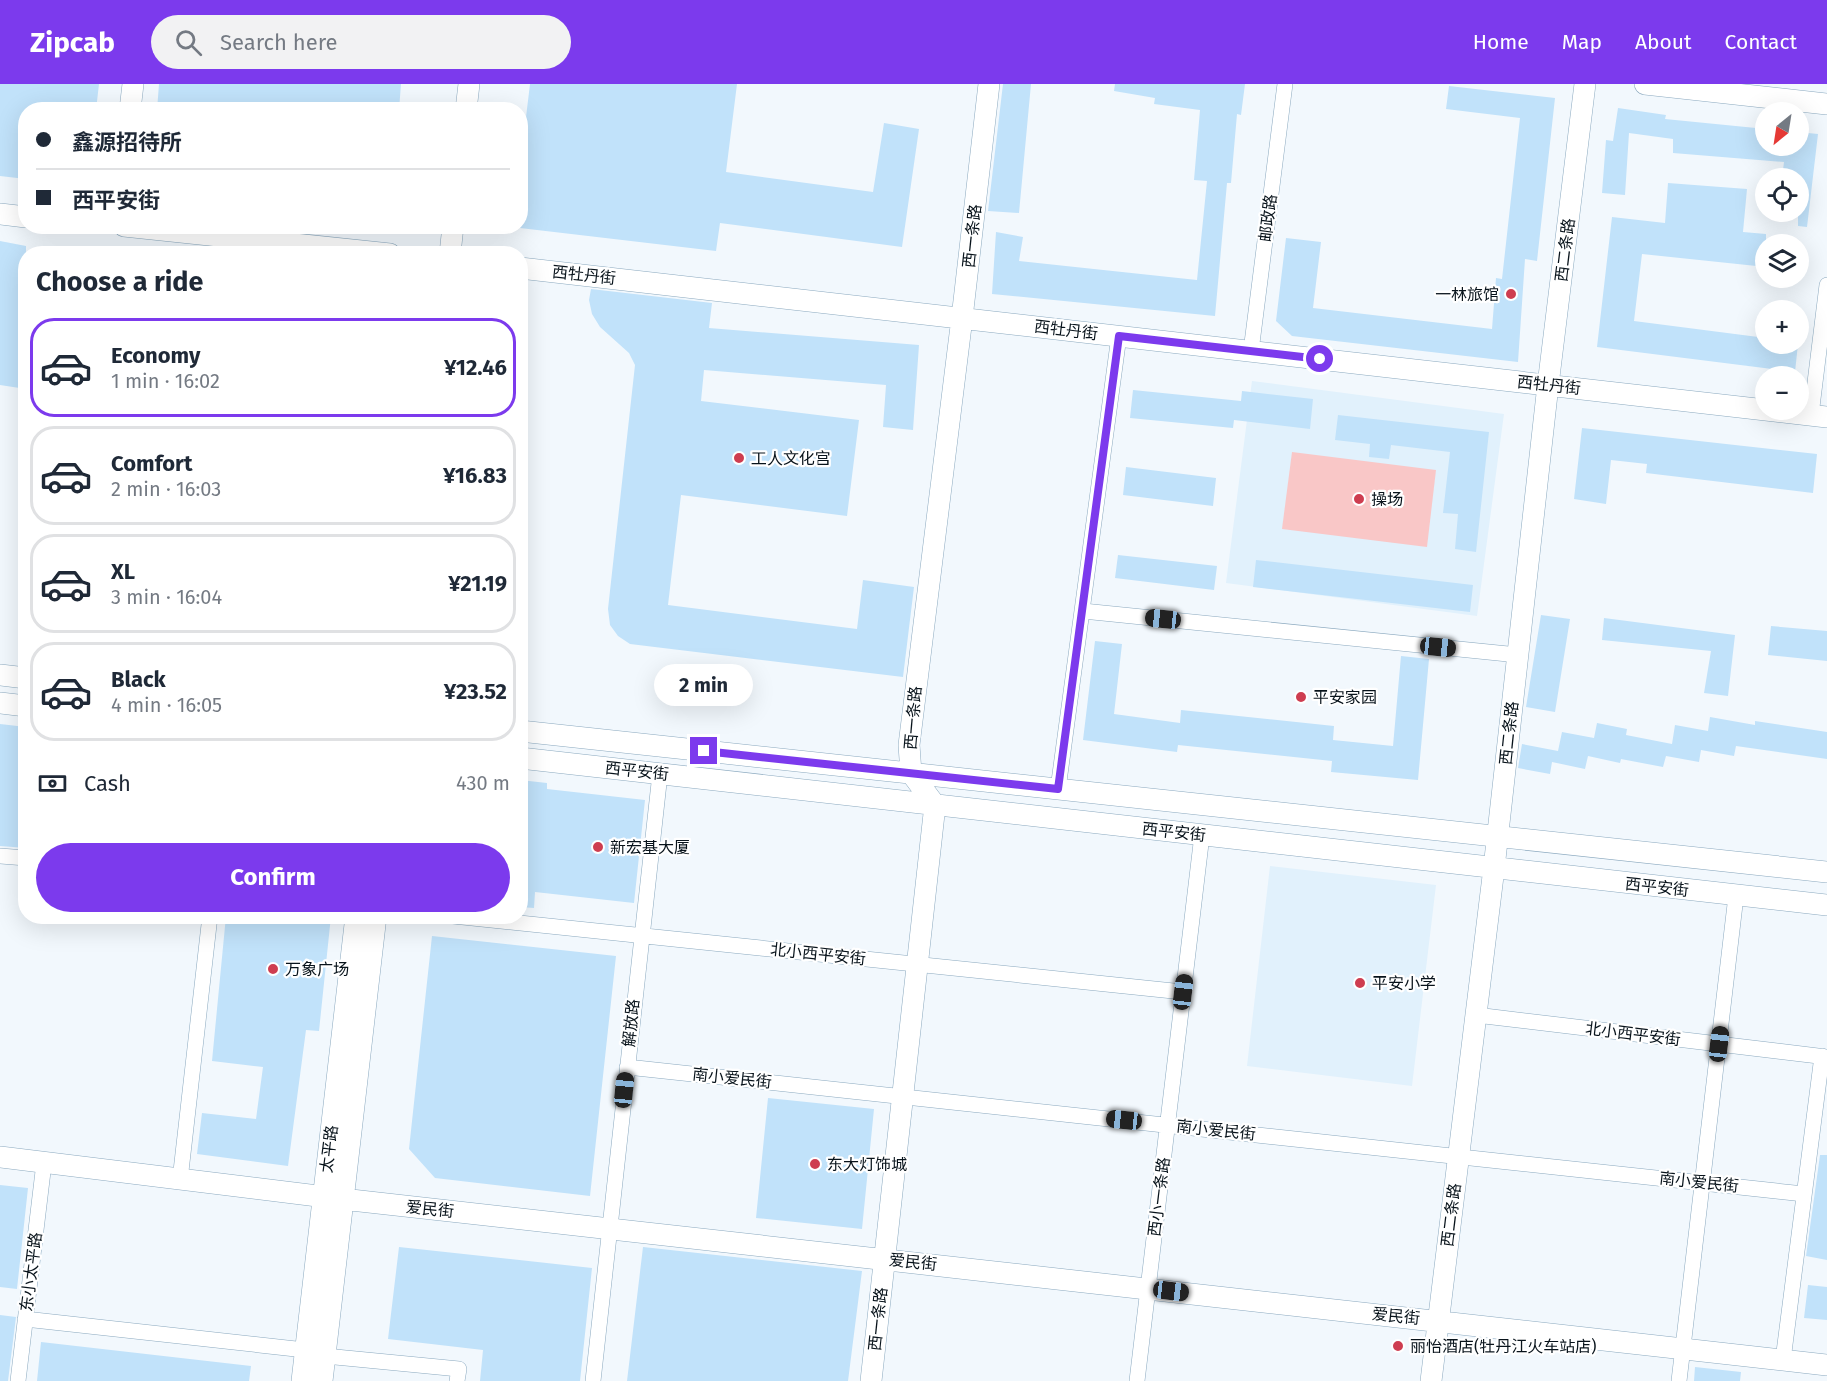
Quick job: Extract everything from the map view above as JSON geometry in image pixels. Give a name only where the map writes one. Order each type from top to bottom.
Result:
[{"type":"main road","points":[[131,102],[133,84]]},
{"type":"main road","points":[[453,102],[455,84]]},
{"type":"main road","points":[[467,102],[468,84]]},
{"type":"main road","name":"西一条路","points":[[871,1381],[935,805],[910,773],[909,745],[989,84]]},
{"type":"main road","name":"西二条路","points":[[1431,1381],[1494,868],[1548,385],[1585,84]]},
{"type":"main road","points":[[1645,84],[1827,104]]},
{"type":"main road","points":[[0,214],[18,216]]},
{"type":"main road","points":[[200,234],[314,246]]},
{"type":"main road","name":"西牡丹街","points":[[528,269],[1819,416]]},
{"type":"main road","points":[[0,675],[18,677]]},
{"type":"main road","points":[[0,703],[18,705]]},
{"type":"main road","name":"西平安街","points":[[528,732],[1827,872]]},
{"type":"main road","name":"西平安街","points":[[528,759],[1827,906]]},
{"type":"main road","name":"太平路","points":[[302,1381],[315,1353],[332,1198],[355,924]]},
{"type":"main road","name":"太平路","points":[[332,1198],[375,924]]},
{"type":"main road","name":"爱民街","points":[[0,1157],[332,1198],[1827,1365]]},
{"type":"main road","name":"太平路","points":[[315,1353],[322,1381]]},
{"type":"street","name":"邮政路","points":[[1251,351],[1285,84]]},
{"type":"street","points":[[1819,416],[1827,285]]},
{"type":"street","points":[[1058,789],[1119,336]]},
{"type":"street","points":[[1083,610],[1518,655]]},
{"type":"street","name":"解放路","points":[[593,1381],[660,774]]},
{"type":"street","name":"西小一条路","points":[[1137,1381],[1202,835]]},
{"type":"street","points":[[0,856],[18,857]]},
{"type":"street","points":[[1679,1381],[1736,896]]},
{"type":"street","points":[[180,1180],[209,924]]},
{"type":"street","name":"北小西平安街","points":[[528,924],[1183,992]]},
{"type":"street","name":"北小西平安街","points":[[1476,1015],[1825,1056]]},
{"type":"street","points":[[1783,1360],[1804,1194],[1825,1056]]},
{"type":"street","name":"南小爱民街","points":[[627,1067],[1804,1194]]},
{"type":"street","name":"东小太平路","points":[[18,1381],[44,1163]]},
{"type":"street","points":[[25,1319],[459,1369],[458,1381]]},
{"type":"shaded area","points":[[1252,381],[1504,414],[1477,616],[1226,583]]},
{"type":"shaded area","name":"操场","points":[[1292,452],[1436,470],[1427,547],[1282,529]]},
{"type":"shaded area","points":[[1270,866],[1436,885],[1412,1086],[1247,1066]]},
{"type":"building","points":[[0,84],[99,84],[97,102],[18,102],[18,178],[0,176]]},
{"type":"building","points":[[159,84],[401,84],[400,102],[158,102]]},
{"type":"building","points":[[530,84],[737,84],[726,172],[873,192],[884,123],[919,129],[902,247],[720,223],[716,251],[528,229],[528,102]]},
{"type":"building","points":[[1003,84],[1031,84],[1019,213],[988,211]]},
{"type":"building","points":[[1115,84],[1245,84],[1241,115],[1237,114],[1231,183],[1227,183],[1215,316],[992,294],[996,232],[1023,237],[1019,261],[1197,280],[1207,181],[1194,180],[1200,110],[1154,104],[1155,98],[1114,91]]},
{"type":"building","points":[[1449,86],[1555,98],[1537,261],[1525,259],[1518,362],[1292,336],[1276,321],[1286,238],[1321,242],[1313,308],[1492,329],[1496,278],[1502,279],[1520,118],[1446,109]]},
{"type":"building","points":[[1618,108],[1666,115],[1665,119],[1755,128],[1755,156],[1809,156],[1809,133],[1818,134],[1809,210],[1809,168],[1783,168],[1784,162],[1673,153],[1673,139],[1629,133],[1625,195],[1602,193],[1606,140],[1613,141]]},
{"type":"building","points":[[1668,183],[1747,189],[1743,232],[1766,234],[1755,234],[1755,266],[1642,254],[1634,321],[1755,337],[1755,354],[1797,354],[1796,366],[1755,367],[1597,347],[1612,217],[1665,223]]},
{"type":"building","points":[[1798,222],[1808,222],[1807,227],[1798,226]]},
{"type":"building","points":[[0,241],[26,246],[18,246],[18,388],[0,385]]},
{"type":"building","name":"工人文化宫","points":[[591,289],[712,303],[709,328],[919,345],[913,430],[883,427],[886,385],[704,370],[701,401],[859,420],[847,516],[681,495],[668,605],[857,629],[863,580],[914,587],[903,677],[630,644],[618,636],[610,625],[608,609],[635,365],[629,353],[600,327],[592,314],[589,300]]},
{"type":"building","points":[[1133,390],[1241,401],[1242,391],[1313,399],[1310,429],[1234,420],[1233,428],[1130,418]]},
{"type":"building","points":[[1338,415],[1489,432],[1476,552],[1455,549],[1458,514],[1443,513],[1450,452],[1391,445],[1389,459],[1369,457],[1370,444],[1335,440]]},
{"type":"building","points":[[1582,428],[1817,454],[1813,493],[1646,473],[1647,464],[1611,460],[1606,504],[1574,499]]},
{"type":"building","points":[[1126,467],[1216,478],[1213,506],[1123,495]]},
{"type":"building","points":[[1118,555],[1217,566],[1214,590],[1115,578]]},
{"type":"building","points":[[1256,560],[1473,585],[1470,612],[1253,587]]},
{"type":"building","points":[[1541,615],[1570,619],[1555,712],[1526,707]]},
{"type":"building","points":[[1604,618],[1735,635],[1728,696],[1704,693],[1711,651],[1602,640]]},
{"type":"building","points":[[1771,626],[1827,631],[1827,661],[1768,655]]},
{"type":"building","points":[[1095,641],[1122,644],[1114,714],[1180,723],[1181,710],[1334,726],[1333,740],[1393,746],[1401,656],[1429,659],[1418,780],[1331,772],[1332,761],[1178,745],[1177,752],[1083,740]]},
{"type":"building","points":[[1710,717],[1755,725],[1755,721],[1827,732],[1827,759],[1736,746],[1734,756],[1701,750],[1699,762],[1666,756],[1663,767],[1621,759],[1620,763],[1588,756],[1585,769],[1552,762],[1550,774],[1518,768],[1522,744],[1558,751],[1562,732],[1594,738],[1597,723],[1627,729],[1626,735],[1672,744],[1675,725],[1708,731]]},
{"type":"building","points":[[0,724],[18,726],[18,847],[0,846]]},
{"type":"building","name":"新宏基大厦","points":[[528,781],[547,783],[547,789],[645,800],[634,903],[535,892],[534,908],[528,908]]},
{"type":"building","points":[[225,924],[330,924],[319,1031],[306,1030],[288,1166],[197,1154],[202,1113],[256,1119],[263,1067],[212,1061]]},
{"type":"building","points":[[432,936],[616,956],[590,1196],[435,1178],[409,1149]]},
{"type":"building","name":"东大灯饰城","points":[[768,1098],[874,1109],[862,1229],[756,1218]]},
{"type":"building","points":[[1820,1155],[1827,1155],[1827,1260],[1806,1256]]},
{"type":"building","points":[[0,1185],[28,1188],[17,1289],[0,1287]]},
{"type":"building","points":[[399,1247],[592,1268],[580,1381],[480,1381],[483,1350],[388,1339]]},
{"type":"building","points":[[643,1247],[862,1271],[848,1381],[627,1381]]},
{"type":"building","points":[[1808,1285],[1827,1287],[1827,1320],[1804,1318]]},
{"type":"building","points":[[0,1315],[16,1317],[8,1381],[0,1381]]},
{"type":"building","points":[[41,1342],[251,1366],[249,1381],[37,1381]]},
{"type":"building","points":[[1695,1367],[1741,1372],[1740,1381],[1694,1381]]},
{"type":"place","name":"一林旅馆","points":[[1511,294]]},
{"type":"place","name":"工人文化宫","points":[[739,458]]},
{"type":"place","name":"操场","points":[[1359,499]]},
{"type":"place","name":"平安家园","points":[[1301,697]]},
{"type":"place","name":"新宏基大厦","points":[[598,847]]},
{"type":"place","name":"万象广场","points":[[273,969]]},
{"type":"place","name":"平安小学","points":[[1360,983]]},
{"type":"place","name":"东大灯饰城","points":[[815,1164]]},
{"type":"place","name":"丽怡酒店(牡丹江火车站店)","points":[[1398,1346]]},
{"type":"route","points":[[704,751],[1058,789],[1119,336],[1320,359]]}]
